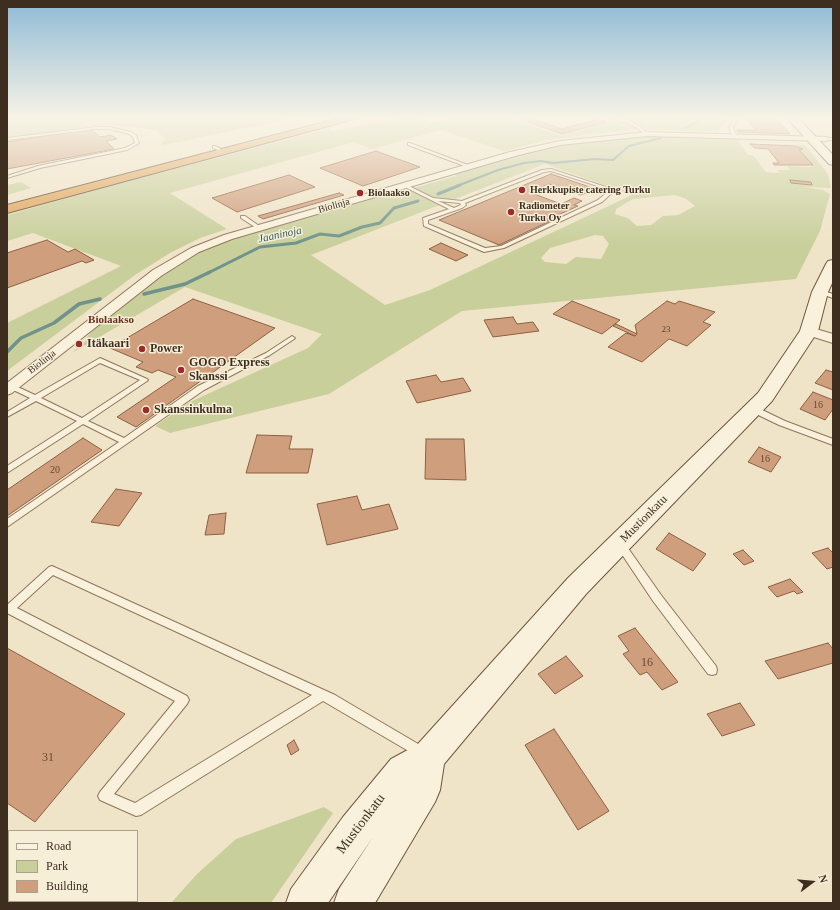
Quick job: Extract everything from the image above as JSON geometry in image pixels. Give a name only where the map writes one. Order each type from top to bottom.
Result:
[{"type":"highway","points":[[7,201],[176,159]]},
{"type":"highway","points":[[7,209],[181,159]]},
{"type":"street","name":"Biolinja","points":[[9,387],[171,264],[206,245],[496,159]]},
{"type":"street","name":"Mustionkatu","points":[[305,903],[356,830],[403,770],[428,757],[577,586],[765,397],[809,331],[827,294],[833,264]]},
{"type":"street","points":[[809,331],[833,339]]},
{"type":"street","points":[[353,903],[423,790],[428,757]]},
{"type":"lane","points":[[7,177],[39,167],[75,159]]},
{"type":"lane","points":[[453,159],[471,166]]},
{"type":"lane","points":[[433,199],[462,202],[551,170],[613,190],[600,201],[537,231],[502,247],[484,250],[426,225],[425,219],[464,205],[462,202]]},
{"type":"lane","points":[[405,186],[453,208]]},
{"type":"lane","points":[[243,217],[260,228]]},
{"type":"lane","points":[[7,524],[201,388],[268,354],[292,338]]},
{"type":"lane","points":[[7,415],[100,360],[145,380],[7,470]]},
{"type":"lane","points":[[9,387],[37,397],[124,441]]},
{"type":"lane","points":[[753,409],[789,426],[833,442]]},
{"type":"lane","points":[[620,543],[657,598],[712,670]]},
{"type":"lane","points":[[323,695],[136,810],[104,796],[183,700],[9,609],[52,570],[323,695],[428,757]]},
{"type":"green space","points":[[210,159],[291,159],[170,193],[227,229],[200,238],[170,253],[135,275],[7,371],[7,323],[121,266],[33,233],[7,241],[7,215]]},
{"type":"green space","points":[[503,159],[756,159],[766,172],[779,173],[778,170],[790,170],[787,166],[812,167],[807,159],[816,159],[828,174],[831,188],[803,187],[823,190],[830,194],[820,231],[796,279],[462,311],[329,394],[170,433],[155,426],[190,402],[308,348],[322,334],[185,287],[72,353],[88,339],[86,338],[96,327],[152,282],[198,252],[221,242],[394,192],[403,191],[456,176],[455,175]],"holes":[[[545,164],[632,195],[430,290],[385,305],[311,255]],[[675,195],[686,199],[695,206],[678,215],[663,216],[651,225],[637,226],[628,218],[615,214],[616,209],[633,199]],[[595,235],[603,236],[609,244],[601,259],[576,257],[566,264],[545,262],[541,258],[550,248]]]},
{"type":"green space","points":[[21,182],[31,188],[7,195],[7,185]]},
{"type":"green space","points":[[324,807],[333,813],[271,903],[171,903],[197,874],[236,839]]},
{"type":"building","points":[[7,159],[58,159],[7,169]]},
{"type":"building","points":[[348,159],[399,159],[420,167],[363,186],[320,168]]},
{"type":"building","points":[[776,159],[808,159],[813,165],[774,165],[773,163],[779,163]]},
{"type":"building","name":"Radiometer Turku Oy","points":[[551,174],[596,189],[581,195],[549,184],[529,192],[561,204],[574,198],[582,201],[574,205],[578,206],[547,220],[550,221],[499,245],[439,220]]},
{"type":"building","points":[[289,175],[315,187],[237,212],[212,198]]},
{"type":"building","points":[[790,180],[811,182],[812,185],[791,183]]},
{"type":"building","points":[[339,193],[344,195],[263,219],[258,216]]},
{"type":"building","points":[[47,240],[68,252],[75,249],[94,260],[86,263],[82,261],[7,288],[7,253]]},
{"type":"building","points":[[441,243],[468,255],[456,261],[429,249]]},
{"type":"building","points":[[193,299],[275,328],[136,427],[117,417],[176,377],[158,370],[152,373],[136,367],[143,362],[110,348]]},
{"type":"building","points":[[572,301],[620,320],[602,334],[553,314]]},
{"type":"building","points":[[667,301],[675,304],[679,301],[715,312],[703,322],[711,325],[687,346],[669,339],[642,362],[608,347],[626,333],[635,336],[637,334],[635,325]]},
{"type":"building","points":[[513,317],[517,324],[533,322],[539,331],[493,337],[484,320]]},
{"type":"building","points":[[616,324],[637,334],[635,336],[613,326]]},
{"type":"building","points":[[826,370],[833,372],[833,390],[815,383]]},
{"type":"building","points":[[436,375],[441,382],[463,378],[471,391],[417,403],[406,381]]},
{"type":"building","points":[[813,392],[833,400],[833,409],[825,420],[800,409]]},
{"type":"building","points":[[257,435],[292,436],[289,449],[313,449],[308,473],[246,473]]},
{"type":"building","points":[[83,438],[102,450],[7,516],[7,490]]},
{"type":"building","points":[[426,439],[464,439],[466,480],[425,479]]},
{"type":"building","points":[[759,447],[781,457],[771,472],[748,462]]},
{"type":"building","points":[[116,489],[142,493],[119,526],[91,522]]},
{"type":"building","points":[[357,496],[362,510],[389,504],[398,529],[327,545],[317,504]]},
{"type":"building","points":[[226,513],[224,534],[205,535],[209,515]]},
{"type":"building","points":[[669,533],[706,554],[693,571],[656,549]]},
{"type":"building","points":[[828,548],[833,553],[833,567],[827,569],[812,553]]},
{"type":"building","points":[[743,550],[754,561],[744,565],[733,554]]},
{"type":"building","points":[[790,579],[803,592],[797,594],[794,591],[777,597],[768,587]]},
{"type":"building","points":[[635,628],[678,682],[662,690],[647,672],[640,675],[623,654],[629,651],[618,636]]},
{"type":"building","points":[[828,643],[833,649],[833,663],[778,679],[765,661]]},
{"type":"building","points":[[7,648],[125,714],[35,822],[7,803]]},
{"type":"building","points":[[566,656],[583,676],[555,694],[538,674]]},
{"type":"building","points":[[740,703],[755,725],[722,736],[707,714]]},
{"type":"building","points":[[554,729],[609,811],[578,830],[525,745]]},
{"type":"building","points":[[294,740],[299,750],[291,755],[287,745]]},
{"type":"waterway","name":"Jaaninoja","points":[[457,186],[498,170],[524,163],[541,161],[553,163],[590,159]]},
{"type":"waterway","name":"Jaaninoja","points":[[603,159],[614,159]]},
{"type":"waterway","name":"Jaaninoja","points":[[438,194],[460,185]]},
{"type":"waterway","name":"Jaaninoja","points":[[210,272],[260,247],[296,243],[320,234],[339,236],[362,227],[380,223],[394,208],[418,201]]},
{"type":"waterway","name":"Jaaninoja","points":[[144,294],[185,284],[210,272]]},
{"type":"waterway","name":"Jaaninoja","points":[[7,352],[21,338],[54,323],[79,304],[100,299]]},
{"type":"place","name":"Herkkupiste catering Turku","points":[[522,190]]},
{"type":"place","name":"Biolaakso","points":[[360,193]]},
{"type":"place","name":"Radiometer Turku Oy","points":[[511,212]]},
{"type":"place","name":"Itäkaari","points":[[79,344]]},
{"type":"place","name":"Power","points":[[142,349]]},
{"type":"place","name":"GOGO Express Skanssi","points":[[181,370]]},
{"type":"place","name":"Skanssinkulma","points":[[146,410]]},
{"type":"district","name":"Biolaakso","points":[[111,320]]}]
